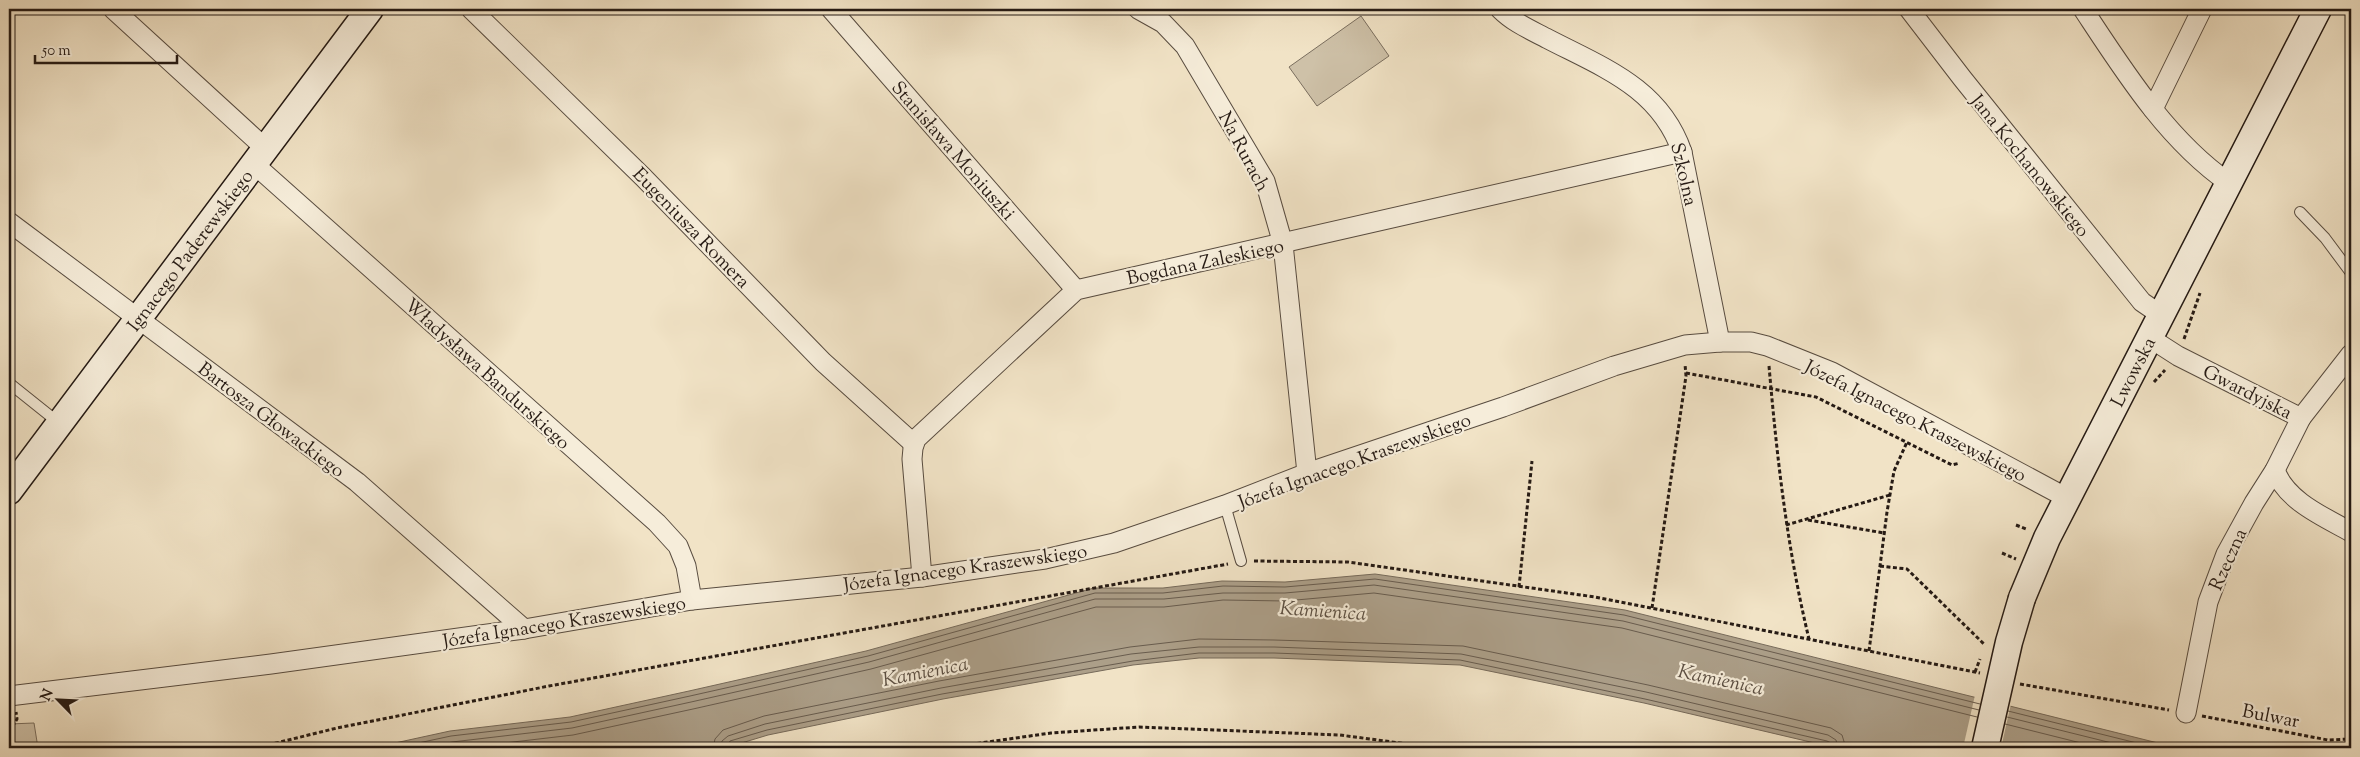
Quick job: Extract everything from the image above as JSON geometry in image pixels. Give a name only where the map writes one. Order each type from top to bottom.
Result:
[{"type":"street","name":"Władysława Bandurskiego","points":[[113,9],[260,157],[657,523],[678,546],[686,566],[692,600]]},
{"type":"street","name":"Ignacego Paderewskiego","points":[[9,491],[370,9]]},
{"type":"street","name":"Eugeniusza Romera","points":[[471,9],[643,177],[824,362],[914,444]]},
{"type":"street","name":"Stanisława Moniuszki","points":[[831,9],[1076,290]]},
{"type":"street","name":"Na Rurach","points":[[1138,9],[1164,22],[1184,46],[1265,182],[1283,244],[1307,473]]},
{"type":"street","name":"Szkolna","points":[[1500,9],[1516,23],[1618,76],[1641,91],[1659,108],[1670,123],[1682,152],[1720,342]]},
{"type":"street","name":"Jana Kochanowskiego","points":[[1909,9],[2136,295],[2142,302],[2161,315]]},
{"type":"street","points":[[2083,9],[2115,58],[2153,109],[2198,159],[2229,183]]},
{"type":"street","points":[[2153,109],[2202,9]]},
{"type":"street","name":"Lwowska","points":[[1985,748],[2009,642],[2022,598],[2047,538],[2318,9]]},
{"type":"street","name":"Bogdana Zaleskiego","points":[[1076,290],[1682,152]]},
{"type":"street","name":"Bartosza Głowackiego","points":[[9,222],[356,482],[524,629]]},
{"type":"street","points":[[922,577],[912,459],[916,439],[1076,290]]},
{"type":"street","name":"Gwardyjska","points":[[2150,338],[2174,353],[2301,418],[2351,354]]},
{"type":"street","name":"Józefa Ignacego Kraszewskiego","points":[[9,696],[271,664],[524,629],[692,600],[922,577],[1045,559],[1114,544],[1226,505],[1307,473],[1503,407],[1614,366],[1685,346],[1720,342],[1751,342],[1767,346],[1832,372],[2068,498]]},
{"type":"street","name":"Rzeczna","points":[[2186,713],[2208,602],[2226,554],[2254,503],[2275,470],[2301,418]]},
{"type":"street","points":[[2275,470],[2285,489],[2320,515],[2351,532]]},
{"type":"lane","points":[[2300,212],[2325,238],[2351,273]]},
{"type":"lane","points":[[9,383],[59,423]]},
{"type":"lane","points":[[1226,505],[1241,561]]},
{"type":"path","points":[[2174,353],[2186,335],[2187,327],[2200,293]]},
{"type":"path","points":[[2186,335],[2190,340]]},
{"type":"path","points":[[1652,608],[1686,373],[1685,346]]},
{"type":"path","points":[[1767,346],[1778,469],[1786,525],[1794,576],[1809,639]]},
{"type":"path","points":[[1686,373],[1816,397],[1952,465],[1965,461]]},
{"type":"path","points":[[1870,651],[1884,533],[1894,471],[1907,442]]},
{"type":"path","points":[[1519,587],[1532,461]]},
{"type":"path","points":[[1786,525],[1890,495]]},
{"type":"path","points":[[1806,519],[1884,533]]},
{"type":"path","points":[[2002,553],[2021,561]]},
{"type":"path","points":[[256,748],[338,728],[549,686],[1241,561],[1348,562],[1519,587],[1652,608],[1984,674]]},
{"type":"path","points":[[1880,566],[1907,568],[1986,645]]},
{"type":"path","name":"Bulwar","points":[[2012,681],[2328,740],[2351,739]]},
{"type":"path","points":[[945,748],[1051,732],[1139,727],[1340,735],[1437,748]]},
{"type":"shaded area","points":[[1361,16],[1389,56],[1317,106],[1289,67]]},
{"type":"shaded area","points":[[34,723],[38,748],[9,748],[9,724]]},
{"type":"water","name":"Kamienica","points":[[1375,574],[1625,610],[2178,748],[1836,748],[1644,703],[1460,665],[1274,658],[1199,658],[1133,665],[943,699],[768,735],[725,748],[372,748],[450,731],[570,717],[689,691],[866,651],[1094,588],[1163,588],[1222,581],[1285,582]]},
{"type":"pier","points":[[1975,695],[2011,704],[2001,748],[1963,748]]}]
